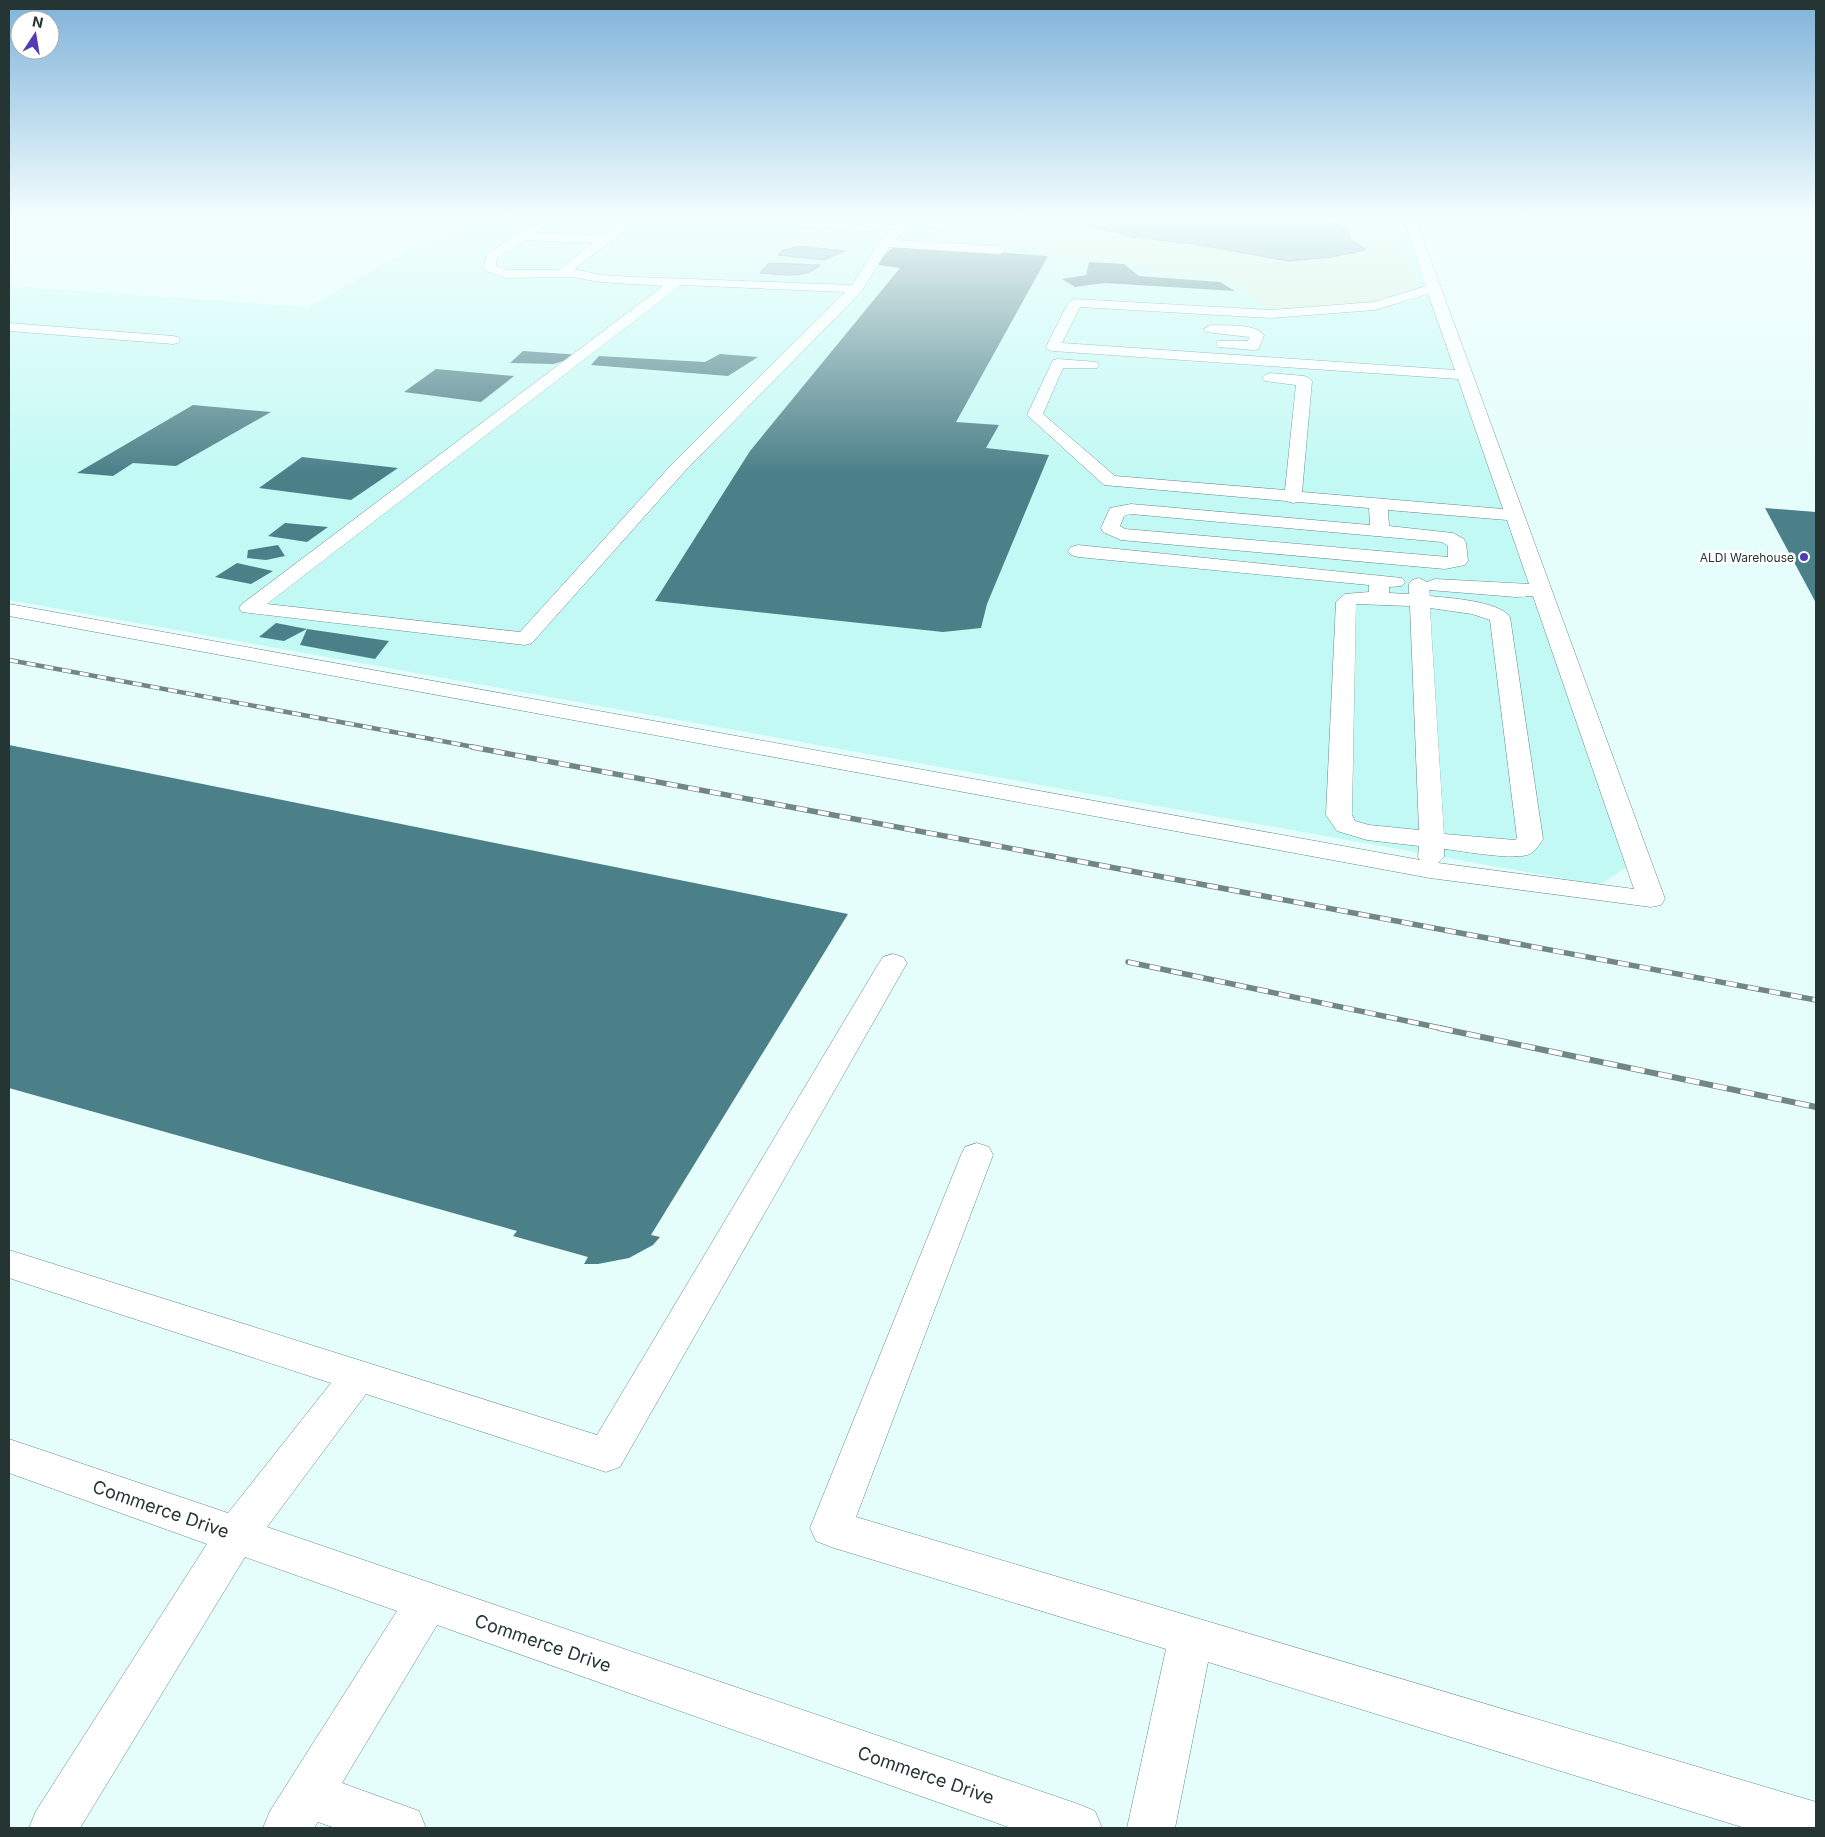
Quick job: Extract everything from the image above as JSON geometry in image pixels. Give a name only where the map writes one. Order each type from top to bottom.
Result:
[{"type":"street","points":[[650,303],[249,608],[525,639],[679,467],[842,303]]},
{"type":"street","points":[[1386,303],[1375,306],[1271,314],[1075,303],[1053,347],[1464,375]]},
{"type":"street","points":[[9,610],[1430,870],[1651,899],[1438,303]]},
{"type":"street","points":[[1067,319],[1087,320]]},
{"type":"street","points":[[9,327],[173,340]]},
{"type":"street","points":[[1195,328],[1244,331],[1257,335],[1254,346],[1206,343]]},
{"type":"street","points":[[1060,334],[1128,338]]},
{"type":"street","points":[[1186,356],[1174,371],[1058,363],[1035,415],[1110,482],[1514,515]]},
{"type":"street","points":[[1254,377],[1304,381],[1293,498]]},
{"type":"street","points":[[1378,504],[1380,532]]},
{"type":"street","points":[[1131,509],[1380,532],[1446,537],[1457,543],[1458,561],[1445,564],[1121,534],[1110,528],[1116,512],[1131,509]]},
{"type":"street","points":[[1078,551],[1379,589],[1540,590]]},
{"type":"street","points":[[1403,560],[1415,590],[1432,840],[1430,870]]},
{"type":"street","points":[[1379,589],[1352,598],[1346,602],[1339,815],[1346,826],[1366,832],[1501,848],[1522,848],[1530,839],[1500,617],[1488,610],[1415,590]]},
{"type":"street","points":[[9,1264],[606,1454],[893,963]]},
{"type":"street","points":[[977,1155],[831,1528],[1816,1826]]},
{"type":"street","points":[[53,1828],[236,1535],[358,1376]]},
{"type":"street","name":"Commerce Drive","points":[[9,1456],[1078,1828]]},
{"type":"street","points":[[402,1828],[298,1811],[427,1602]]},
{"type":"street","points":[[1151,1828],[1191,1636]]},
{"type":"shaded area","points":[[9,303],[247,303],[308,307],[316,303],[1432,303],[1632,864],[1599,885],[9,600]]},
{"type":"green space","points":[[1259,303],[1360,303],[1266,309]]},
{"type":"building","points":[[872,303],[1022,303],[956,422],[999,425],[986,448],[1049,455],[987,604],[981,628],[943,632],[655,601],[750,451]]},
{"type":"building","points":[[523,351],[581,355],[554,364],[510,363]]},
{"type":"building","points":[[720,354],[758,357],[728,376],[591,365],[599,356],[705,362]]},
{"type":"building","points":[[436,369],[514,376],[481,402],[404,392]]},
{"type":"building","points":[[193,405],[271,412],[176,466],[133,463],[113,476],[77,473]]},
{"type":"building","points":[[302,457],[398,468],[351,500],[259,488]]},
{"type":"building","name":"ALDI Warehouse","points":[[1765,508],[1816,512],[1816,603]]},
{"type":"building","points":[[285,523],[328,527],[307,542],[268,536]]},
{"type":"building","points":[[278,545],[285,556],[266,560],[247,558],[248,550]]},
{"type":"building","points":[[237,563],[273,571],[251,584],[215,577]]},
{"type":"building","points":[[276,623],[307,629],[284,641],[259,637]]},
{"type":"building","points":[[307,629],[389,641],[375,659],[300,645]]},
{"type":"building","points":[[9,745],[848,914],[651,1235],[660,1237],[653,1245],[629,1258],[598,1264],[584,1264],[588,1257],[513,1236],[517,1231],[9,1088]]},
{"type":"railway","points":[[9,660],[479,748]]},
{"type":"railway","points":[[472,747],[1816,1000]]},
{"type":"railway","points":[[1128,962],[1445,1029]]},
{"type":"railway","points":[[1439,1028],[1816,1107]]},
{"type":"place","name":"ALDI Warehouse","points":[[1804,557]]}]
